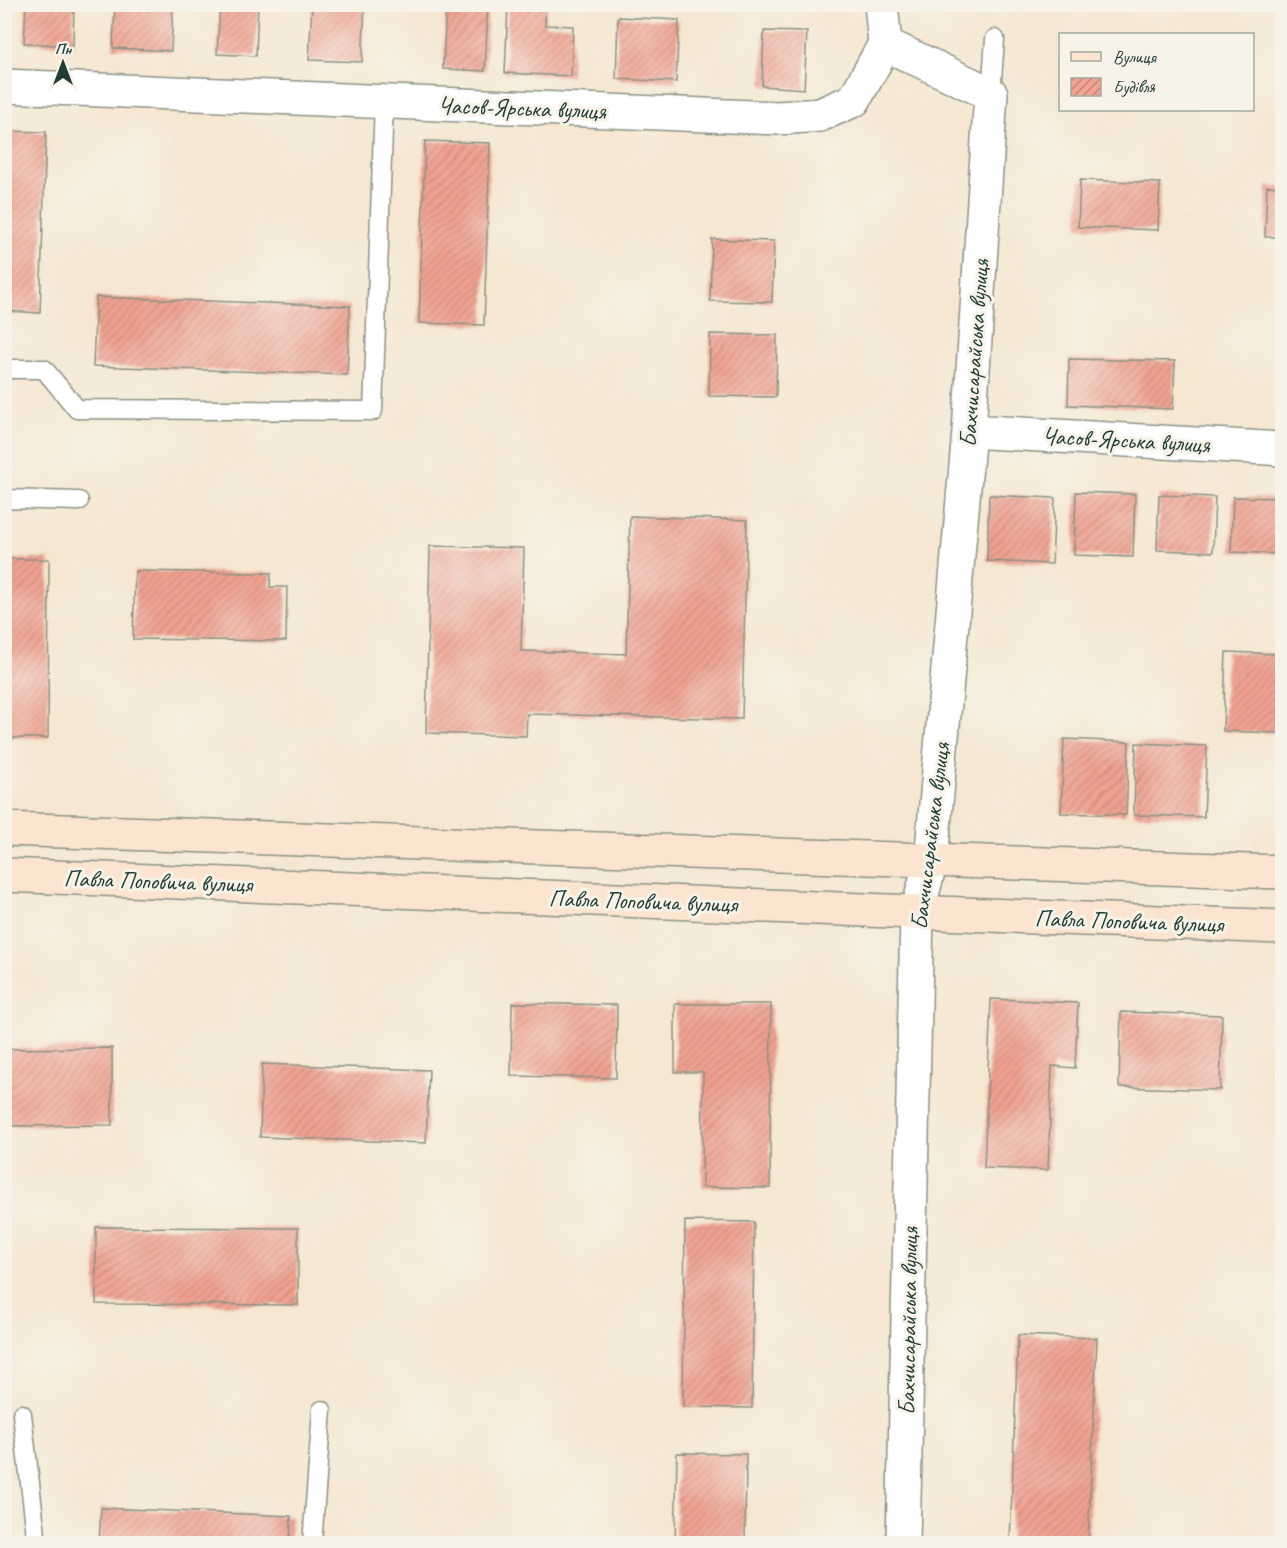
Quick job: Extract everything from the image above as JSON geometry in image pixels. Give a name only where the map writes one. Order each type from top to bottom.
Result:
[{"type":"main road","name":"Павла Поповича вулиця","points":[[4,829],[1282,872]]},
{"type":"main road","name":"Павла Поповича вулиця","points":[[4,875],[1282,927]]},
{"type":"street","points":[[881,4],[885,44],[991,94]]},
{"type":"street","name":"Часов-Ярська вулиця","points":[[4,86],[777,118],[820,115],[854,100],[885,44]]},
{"type":"street","name":"Бахчисарайська вулиця","points":[[903,1544],[917,913],[931,861],[969,431],[991,94]]},
{"type":"street","name":"Часов-Ярська вулиця","points":[[969,431],[1282,449]]},
{"type":"lane","points":[[991,94],[994,39]]},
{"type":"lane","points":[[4,369],[44,369],[77,409],[373,411],[384,102]]},
{"type":"lane","points":[[4,499],[79,501]]},
{"type":"lane","points":[[312,1544],[321,1410]]},
{"type":"lane","points":[[22,1414],[37,1544]]},
{"type":"building","points":[[4,4],[8,4],[7,44],[4,44]]},
{"type":"building","points":[[26,4],[74,4],[73,46],[24,43]]},
{"type":"building","points":[[115,4],[173,7],[171,51],[113,48]]},
{"type":"building","points":[[220,4],[258,4],[256,56],[217,54]]},
{"type":"building","points":[[312,4],[365,4],[362,62],[309,60]]},
{"type":"building","points":[[446,4],[488,4],[485,71],[443,69]]},
{"type":"building","points":[[508,4],[546,4],[545,25],[573,26],[571,76],[505,73]]},
{"type":"building","points":[[618,17],[679,20],[676,82],[616,79]]},
{"type":"building","points":[[764,31],[807,32],[804,89],[762,86]]},
{"type":"building","points":[[4,131],[46,132],[40,313],[4,311]]},
{"type":"building","points":[[425,141],[490,143],[484,325],[419,323]]},
{"type":"building","points":[[1080,180],[1160,183],[1158,230],[1078,227]]},
{"type":"building","points":[[1267,186],[1282,187],[1282,237],[1265,237]]},
{"type":"building","points":[[712,239],[774,241],[772,302],[710,301]]},
{"type":"building","points":[[96,297],[350,306],[347,375],[93,366]]},
{"type":"building","points":[[710,334],[777,335],[776,397],[709,396]]},
{"type":"building","points":[[1069,359],[1175,361],[1173,409],[1068,405]]},
{"type":"building","points":[[1076,492],[1135,494],[1133,557],[1074,555]]},
{"type":"building","points":[[989,495],[1055,498],[1052,564],[987,561]]},
{"type":"building","points":[[1159,495],[1215,497],[1213,552],[1157,550]]},
{"type":"building","points":[[1233,497],[1282,498],[1282,554],[1231,552]]},
{"type":"building","points":[[630,516],[747,520],[742,719],[527,714],[526,736],[426,733],[430,546],[524,548],[521,651],[626,654]]},
{"type":"building","points":[[4,559],[49,559],[48,738],[4,738]]},
{"type":"building","points":[[135,571],[271,573],[270,587],[287,587],[286,641],[133,639]]},
{"type":"building","points":[[1226,652],[1282,654],[1282,733],[1223,731]]},
{"type":"building","points":[[1064,739],[1129,742],[1126,815],[1061,813]]},
{"type":"building","points":[[1136,743],[1207,746],[1204,817],[1134,815]]},
{"type":"building","points":[[991,999],[1078,1003],[1075,1068],[1052,1066],[1048,1170],[984,1168]]},
{"type":"building","points":[[512,1003],[617,1005],[616,1078],[511,1076]]},
{"type":"building","points":[[675,1004],[771,1004],[770,1188],[702,1187],[703,1072],[675,1072]]},
{"type":"building","points":[[1121,1012],[1222,1015],[1220,1090],[1119,1087]]},
{"type":"building","points":[[112,1048],[112,1125],[4,1126],[4,1049]]},
{"type":"building","points":[[262,1064],[429,1070],[426,1143],[260,1137]]},
{"type":"building","points":[[685,1221],[754,1222],[752,1408],[683,1407]]},
{"type":"building","points":[[96,1227],[298,1228],[298,1305],[96,1304]]},
{"type":"building","points":[[1018,1335],[1097,1338],[1088,1544],[1010,1541]]},
{"type":"building","points":[[677,1453],[746,1454],[745,1544],[675,1544]]},
{"type":"building","points":[[101,1508],[291,1516],[290,1544],[99,1544]]}]
